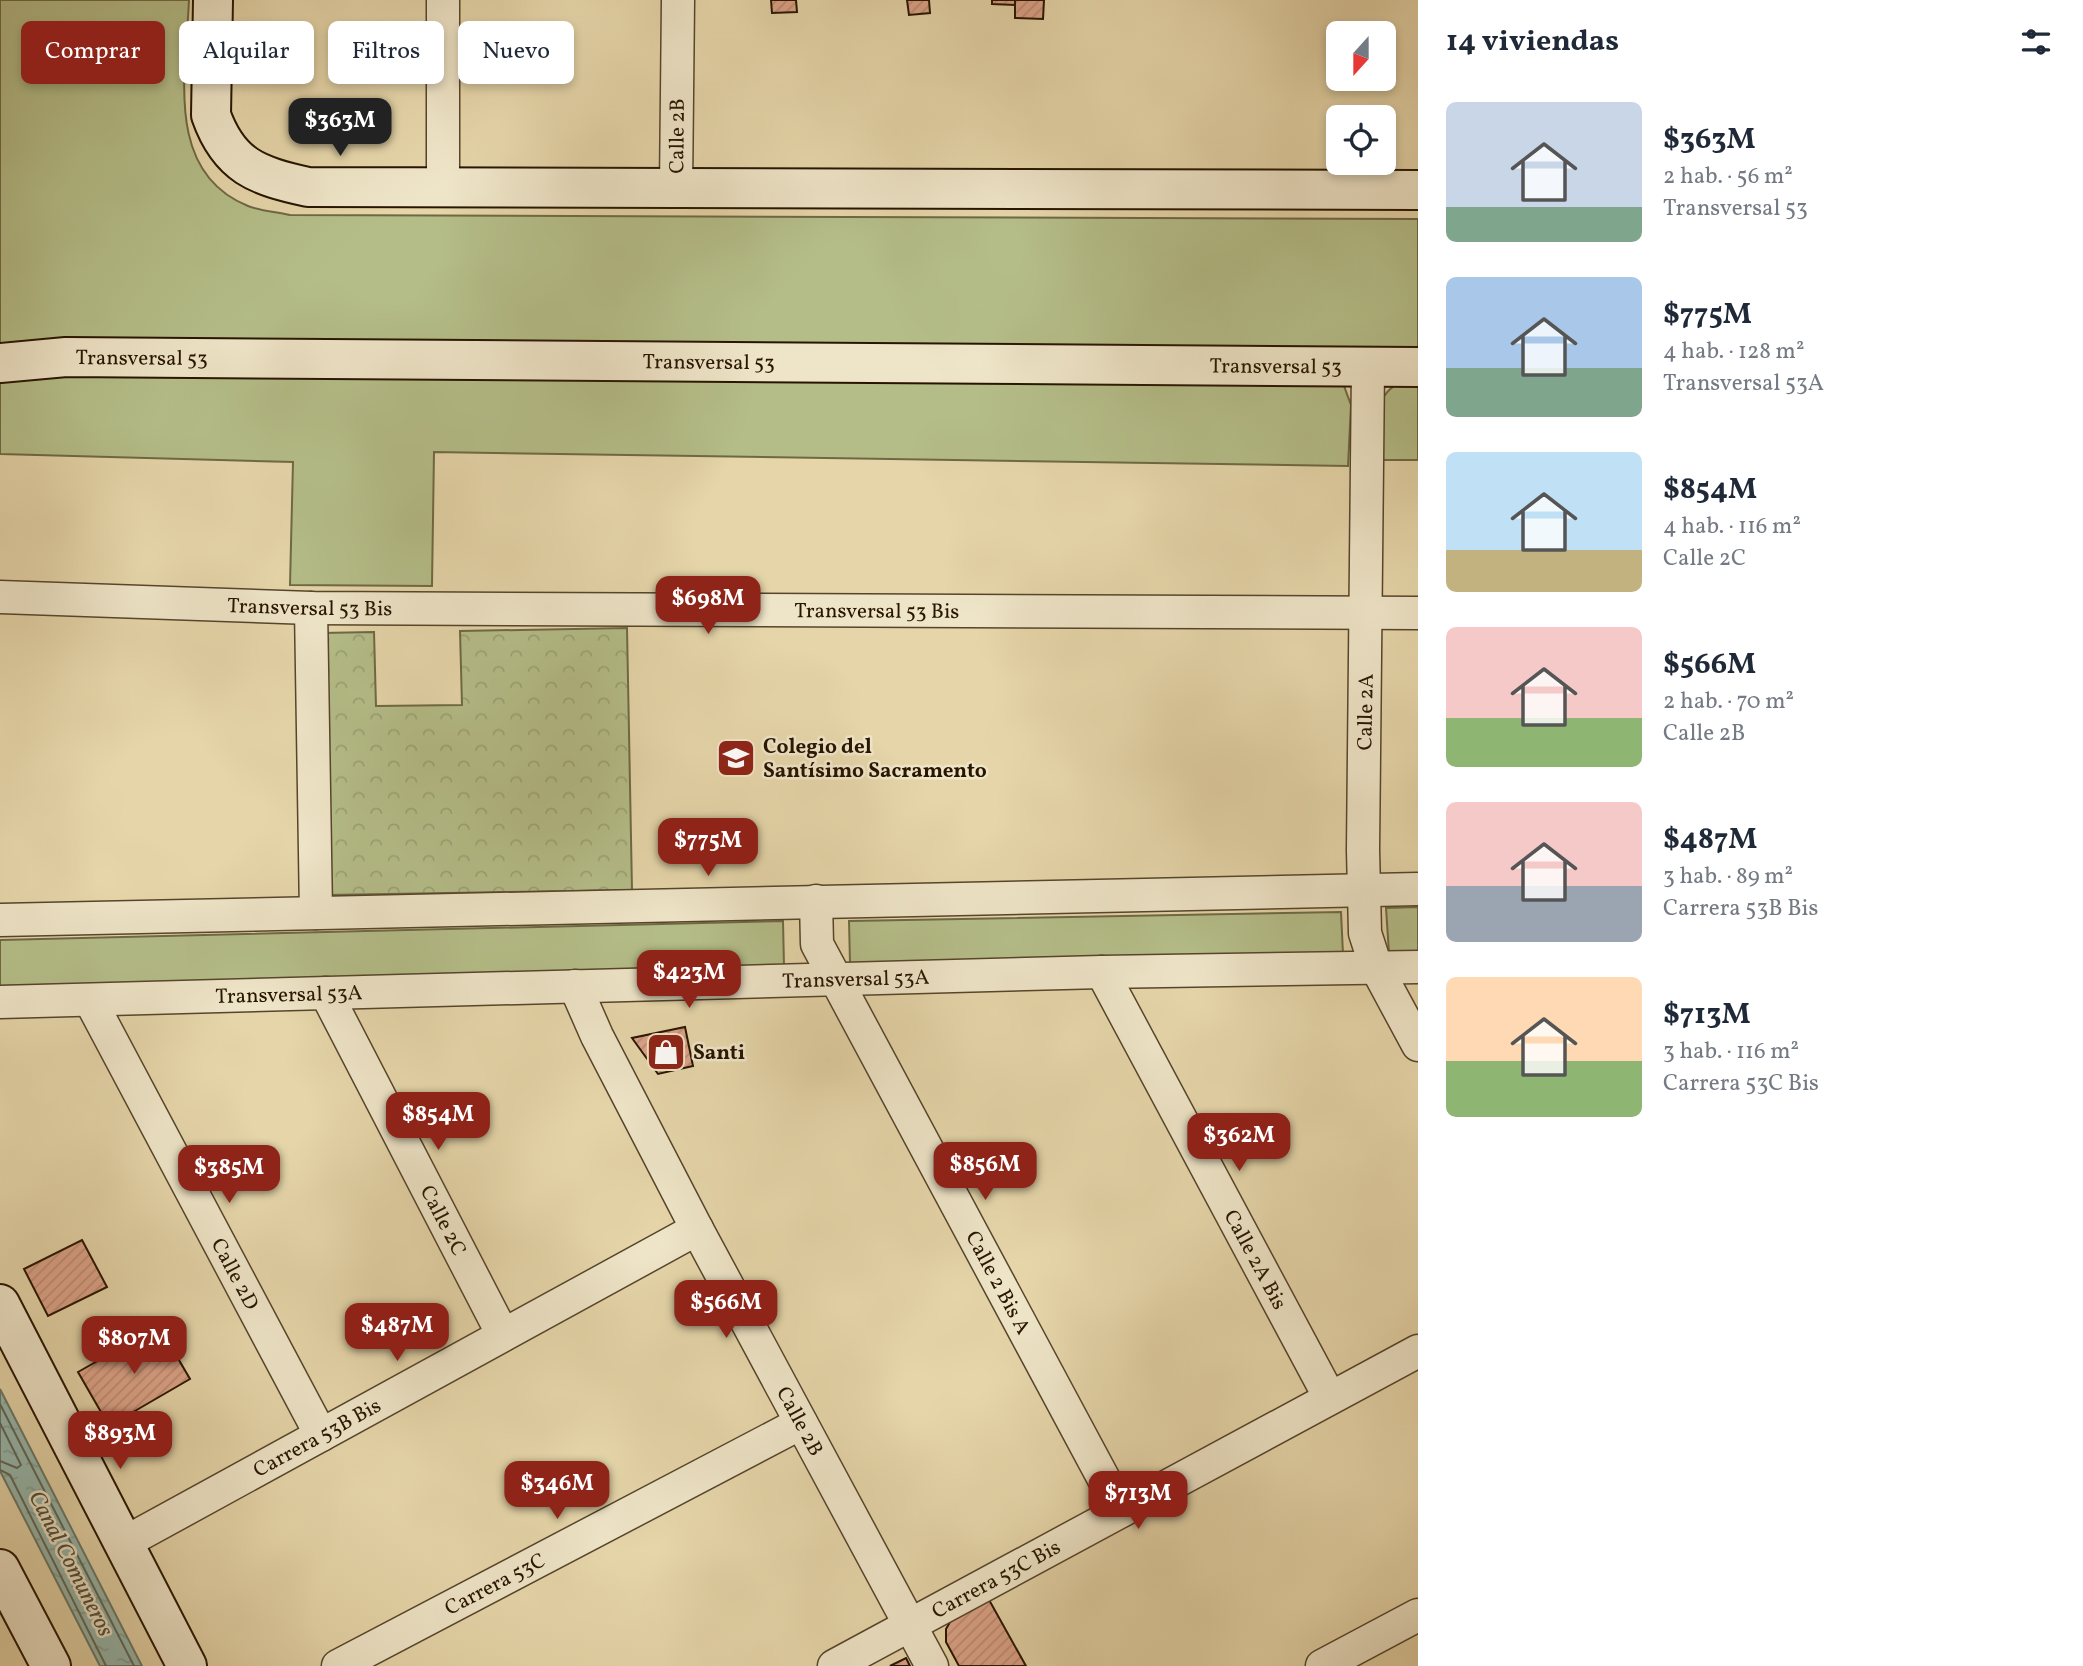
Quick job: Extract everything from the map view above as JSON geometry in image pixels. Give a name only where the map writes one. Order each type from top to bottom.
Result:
[{"type":"street","points":[[213,0],[211,115],[228,151],[253,170],[307,187],[1418,190]]},
{"type":"street","points":[[443,0],[443,189]]},
{"type":"street","name":"Calle 2B","points":[[676,188],[678,0]]},
{"type":"street","name":"Transversal 53","points":[[0,363],[80,358],[1418,367]]},
{"type":"street","name":"Calle 2A","points":[[1368,367],[1363,890],[1366,933],[1376,967],[1418,1045]]},
{"type":"street","name":"Transversal 53 Bis","points":[[0,597],[311,608],[1418,613]]},
{"type":"street","points":[[311,608],[316,913]]},
{"type":"street","points":[[0,920],[1418,889]]},
{"type":"street","name":"Calle 2 Bis A","points":[[816,901],[817,944],[1121,1511]]},
{"type":"street","name":"Transversal 53A","points":[[0,1002],[1102,972],[1418,967]]},
{"type":"street","name":"Calle 2A Bis","points":[[1102,972],[1330,1398]]},
{"type":"street","name":"Calle 2B","points":[[575,986],[597,1036],[696,1229],[932,1666]]},
{"type":"street","name":"Calle 2C","points":[[326,993],[503,1335]]},
{"type":"street","name":"Calle 2D","points":[[90,1000],[321,1435]]},
{"type":"street","name":"Carrera 53B Bis","points":[[124,1543],[696,1229]]},
{"type":"street","points":[[0,1304],[187,1666]]},
{"type":"street","name":"Carrera 53C Bis","points":[[834,1666],[1418,1351]]},
{"type":"street","name":"Carrera 53C","points":[[338,1666],[801,1423]]},
{"type":"street","points":[[0,1569],[51,1666]]},
{"type":"street","points":[[1322,1666],[1418,1615]]},
{"type":"green space","points":[[0,0],[189,0],[188,21],[179,21],[179,84],[184,84],[186,117],[192,145],[203,170],[221,190],[248,206],[290,215],[1418,219],[1418,348],[0,345]]},
{"type":"green space","points":[[83,373],[1344,386],[1351,405],[1348,466],[434,452],[432,586],[290,585],[293,462],[0,454],[0,381]]},
{"type":"green space","points":[[1418,377],[1418,460],[1379,460],[1379,418],[1384,397],[1391,388]]},
{"type":"green space","points":[[627,628],[632,890],[327,895],[322,633],[374,632],[376,706],[462,705],[460,631]]},
{"type":"green space","points":[[1418,907],[1418,952],[1389,953],[1386,908]]},
{"type":"green space","points":[[1341,912],[1343,954],[850,963],[849,921]]},
{"type":"green space","points":[[783,921],[784,966],[0,986],[0,940]]},
{"type":"water","name":"Canal Comuneros","points":[[0,1389],[142,1666],[100,1666],[0,1471]]},
{"type":"building","points":[[771,0],[796,0],[797,12],[772,13]]},
{"type":"building","points":[[907,0],[929,0],[930,13],[909,15]]},
{"type":"building","points":[[992,0],[1015,0],[1015,5],[992,4]]},
{"type":"building","points":[[1015,0],[1044,0],[1043,19],[1015,18]]},
{"type":"building","name":"Santi","points":[[685,1027],[693,1066],[658,1074],[632,1038]]},
{"type":"building","points":[[82,1240],[107,1287],[48,1316],[24,1269]]},
{"type":"building","points":[[159,1326],[190,1379],[109,1426],[78,1372]]},
{"type":"building","points":[[988,1598],[1026,1666],[959,1666],[946,1642],[946,1629],[954,1615]]},
{"type":"building","points":[[906,1658],[910,1666],[890,1666]]},
{"type":"place","name":"Colegio del Santísimo Sacramento","points":[[736,758]]},
{"type":"place","name":"Santi","points":[[666,1052]]}]
